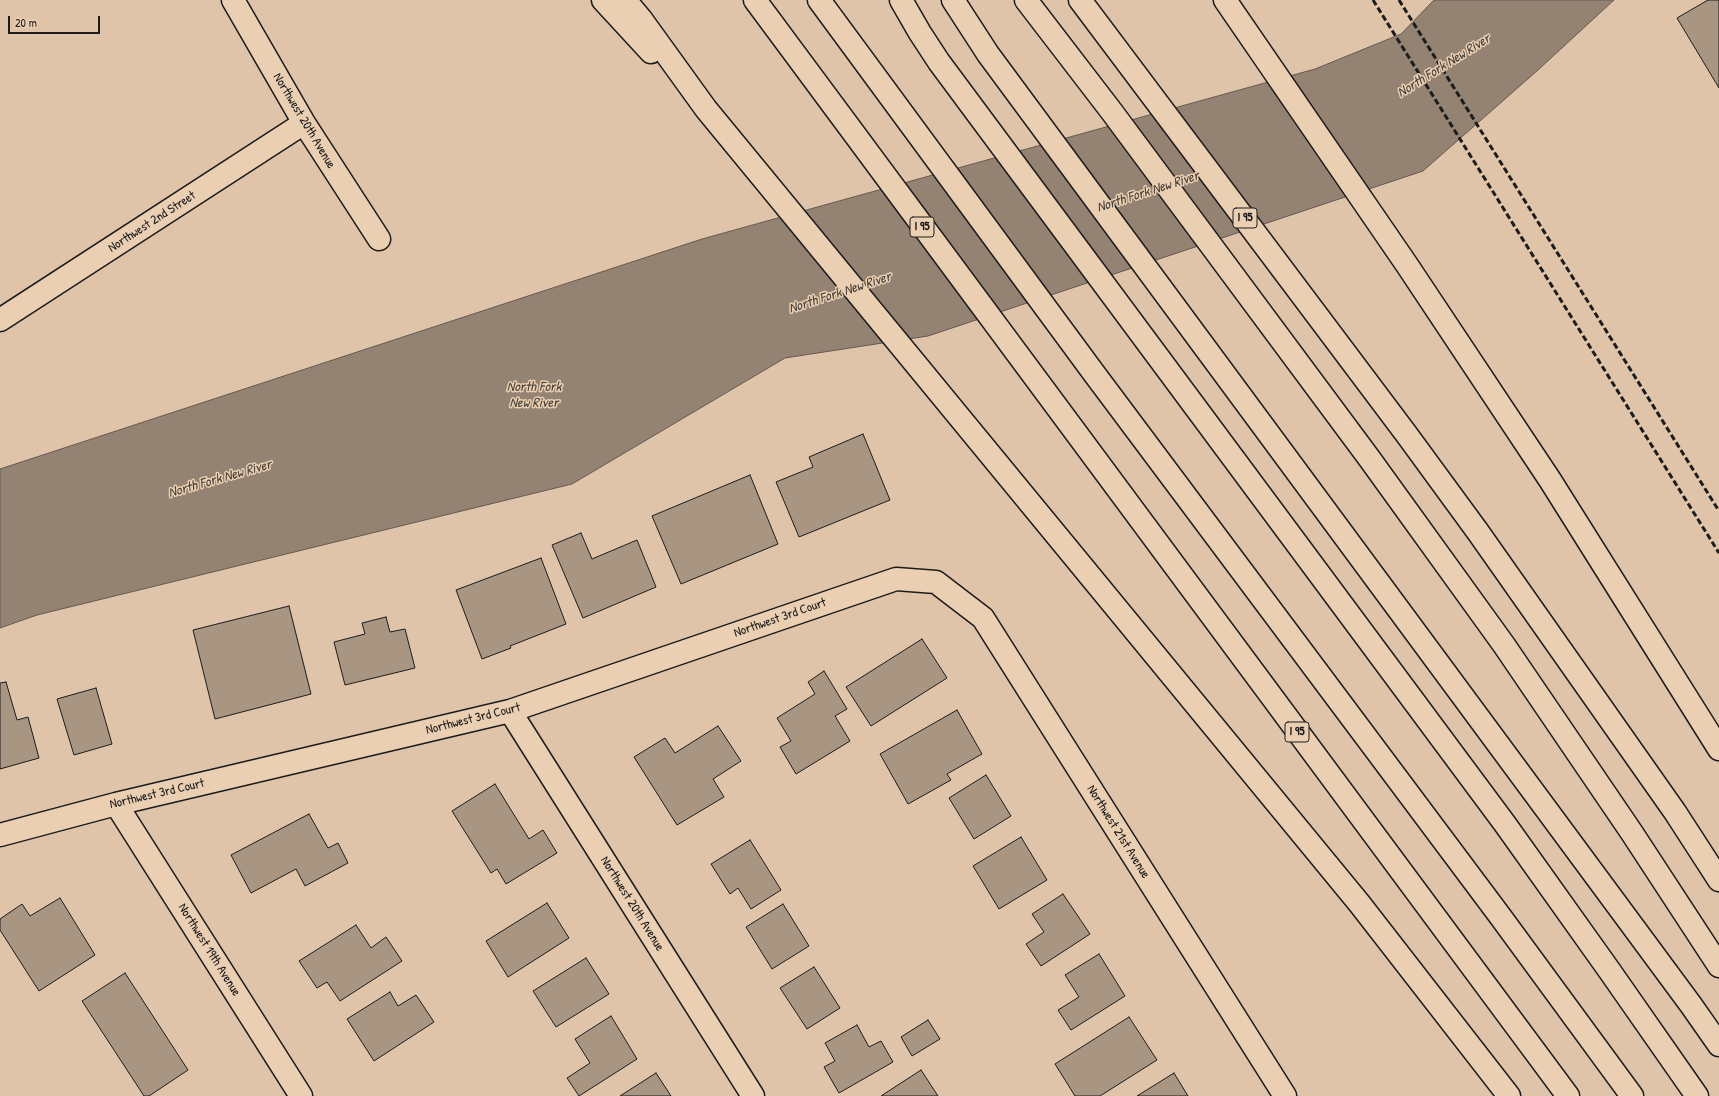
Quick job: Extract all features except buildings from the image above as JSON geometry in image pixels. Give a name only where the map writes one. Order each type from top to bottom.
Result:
[{"type":"main road","name":"Northwest 20th Avenue","points":[[233,0],[304,123],[379,239]]},
{"type":"main road","points":[[603,0],[629,30],[706,110]]},
{"type":"main road","points":[[625,0],[641,19],[706,110],[1359,903],[1509,1096]]},
{"type":"main road","name":"I 95","points":[[755,0],[817,86],[1568,1096]]},
{"type":"main road","points":[[820,0],[885,91],[1093,372],[1500,916],[1632,1096]]},
{"type":"main road","points":[[902,0],[920,33],[939,62],[1514,836],[1696,1096]]},
{"type":"main road","points":[[953,0],[988,54],[1719,1045]]},
{"type":"main road","points":[[1026,0],[1112,112],[1369,458],[1504,645],[1719,966]]},
{"type":"main road","name":"I 95","points":[[1080,0],[1334,337],[1478,532],[1666,800],[1719,880]]},
{"type":"main road","points":[[1225,0],[1407,265],[1550,480],[1719,749]]},
{"type":"main road","name":"Northwest 2nd Street","points":[[0,320],[304,123]]},
{"type":"main road","name":"Northwest 3rd Court","points":[[0,835],[116,804],[510,711],[896,579],[936,582]]},
{"type":"main road","name":"Northwest 21st Avenue","points":[[936,582],[983,618],[1285,1096]]},
{"type":"main road","name":"Northwest 20th Avenue","points":[[510,711],[753,1096]]},
{"type":"main road","name":"Northwest 19th Avenue","points":[[116,804],[301,1096]]},
{"type":"water","name":"North Fork New River","points":[[1434,0],[1614,0],[1538,70],[1423,171],[928,336],[785,358],[572,484],[37,615],[0,628],[0,469],[702,239],[1315,69],[1401,34]]},
{"type":"railway","points":[[1373,0],[1719,553]]},
{"type":"railway","points":[[1399,0],[1719,511]]}]
